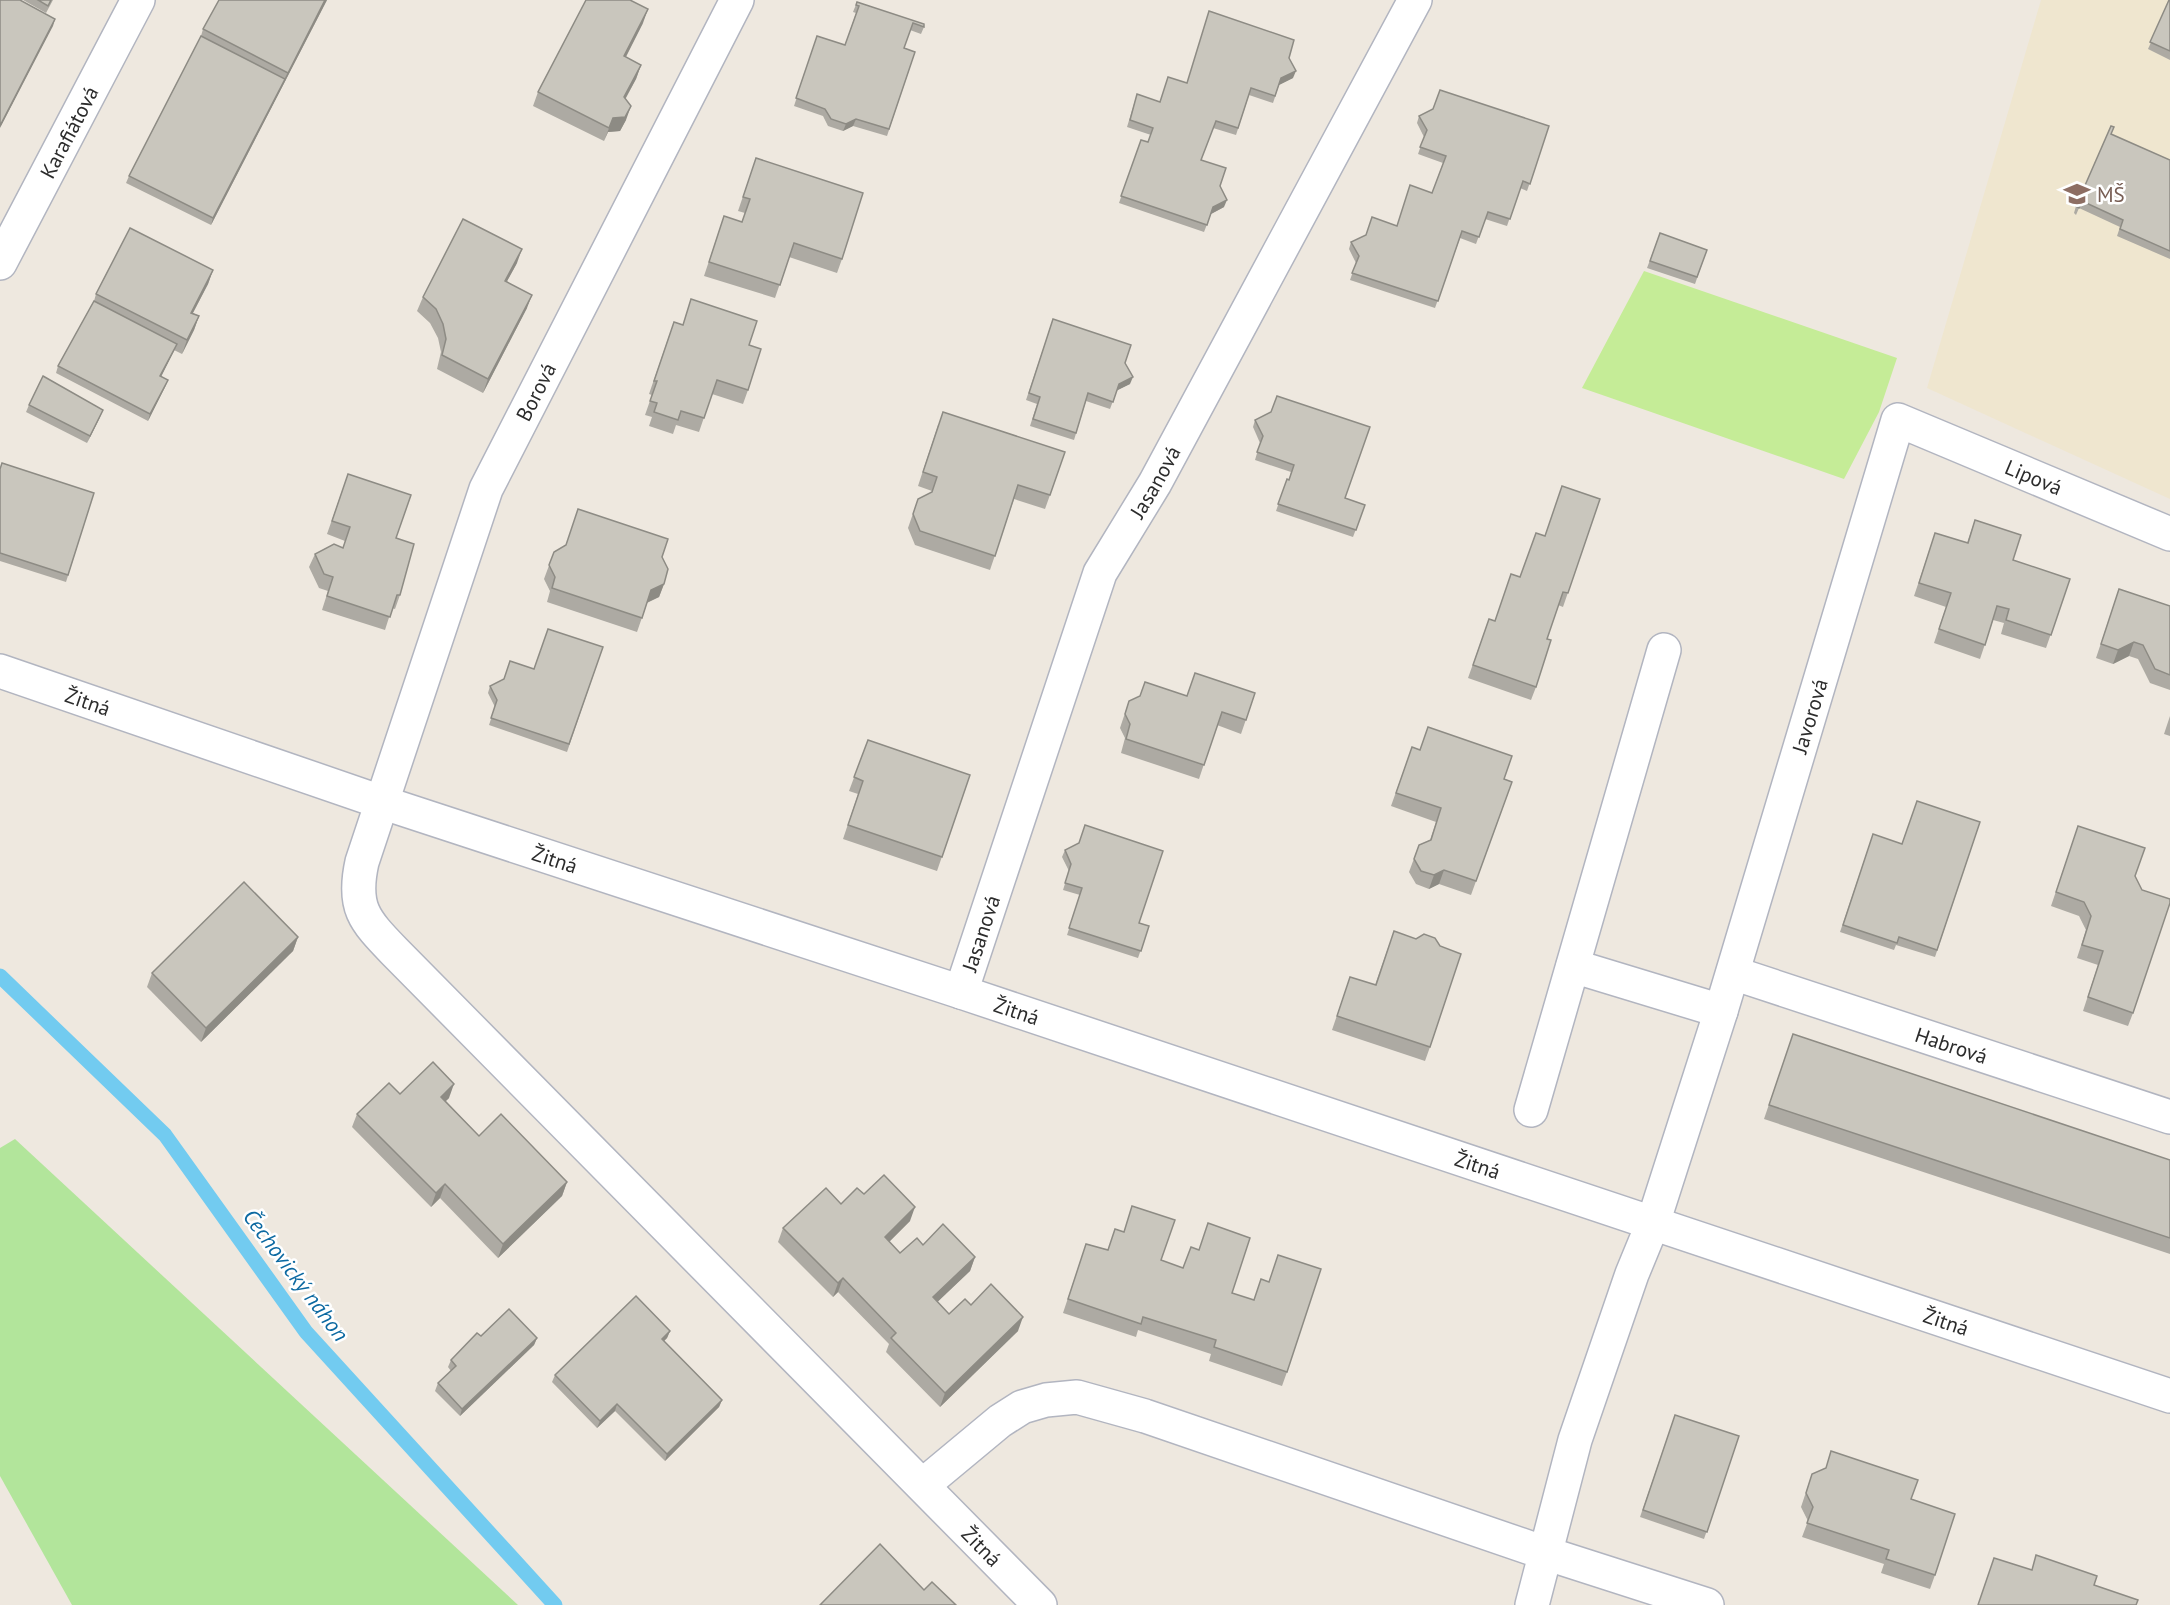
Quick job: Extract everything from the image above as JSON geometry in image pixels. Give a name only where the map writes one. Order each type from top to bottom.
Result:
[{"type":"street","name":"Karafiátová","points":[[0,263],[138,0]]},
{"type":"street","name":"Borová","points":[[381,802],[486,489],[736,0]]},
{"type":"street","name":"Jasanová","points":[[961,992],[1101,573],[1155,483],[1415,0]]},
{"type":"street","name":"Lipová","points":[[1898,420],[2170,534]]},
{"type":"street","name":"Javorová","points":[[1653,1223],[1721,1011],[1898,420]]},
{"type":"street","points":[[1531,1110],[1664,650]]},
{"type":"street","name":"Žitná","points":[[0,671],[381,802],[961,992],[2170,1396]]},
{"type":"street","name":"Žitná","points":[[381,802],[357,885],[361,908],[370,927],[1040,1605]]},
{"type":"street","points":[[1573,966],[1721,1011]]},
{"type":"street","name":"Habrová","points":[[1732,973],[2170,1117]]},
{"type":"street","points":[[1532,1605],[1575,1440],[1632,1274],[1653,1223]]},
{"type":"street","points":[[923,1485],[1000,1421],[1022,1407],[1046,1400],[1077,1397],[1145,1416],[1545,1553],[1707,1605]]},
{"type":"shaded area","name":"MŠ","points":[[2041,0],[2170,0],[2170,499],[1927,388]]},
{"type":"green space","points":[[1644,271],[1897,358],[1879,412],[1844,479],[1582,388]]},
{"type":"green space","points":[[15,1139],[518,1605],[72,1605],[0,1476],[0,1148]]},
{"type":"building","points":[[0,0],[20,0],[55,19],[0,126]]},
{"type":"building","points":[[38,0],[51,0],[48,6]]},
{"type":"building","points":[[219,0],[325,0],[288,73],[203,29]]},
{"type":"building","points":[[586,0],[630,0],[648,9],[624,56],[641,65],[624,97],[631,106],[625,117],[613,118],[609,128],[538,92]]},
{"type":"building","points":[[2170,0],[2170,51],[2150,42]]},
{"type":"building","points":[[857,2],[924,24],[924,27],[913,23],[904,48],[915,52],[889,129],[856,119],[846,124],[831,119],[825,109],[796,98],[817,36],[845,45],[859,6],[856,5]]},
{"type":"building","points":[[1209,11],[1294,40],[1289,58],[1296,71],[1281,78],[1275,96],[1251,88],[1238,128],[1216,121],[1201,160],[1226,168],[1220,186],[1227,200],[1213,207],[1207,225],[1121,196],[1141,140],[1148,142],[1153,128],[1130,120],[1137,94],[1160,102],[1168,77],[1187,83]]},
{"type":"building","points":[[201,36],[285,79],[213,218],[129,176]]},
{"type":"building","points":[[1440,90],[1549,126],[1530,184],[1523,181],[1510,219],[1488,212],[1479,237],[1462,231],[1438,301],[1352,273],[1359,256],[1351,242],[1366,235],[1372,217],[1397,226],[1410,185],[1432,193],[1446,156],[1420,147],[1427,130],[1419,116],[1433,109]]},
{"type":"building","points":[[2111,126],[2114,127],[2111,134],[2170,160],[2170,251],[2120,229],[2123,220],[2082,201],[2079,208],[2076,206]]},
{"type":"building","points":[[756,158],[863,193],[842,259],[794,243],[780,285],[709,262],[724,216],[742,222],[750,199],[743,197]]},
{"type":"building","points":[[463,219],[522,249],[505,281],[532,295],[488,379],[442,355],[446,339],[443,324],[436,309],[423,297]]},
{"type":"building","points":[[130,228],[213,270],[191,313],[199,316],[187,340],[96,294]]},
{"type":"building","points":[[1660,233],[1707,250],[1697,277],[1650,261]]},
{"type":"building","points":[[691,299],[757,321],[749,345],[761,349],[748,390],[717,380],[704,418],[681,411],[678,420],[654,412],[657,403],[650,401],[657,381],[654,381],[674,322],[683,325]]},
{"type":"building","points":[[94,301],[177,344],[160,376],[168,380],[150,414],[58,366]]},
{"type":"building","points":[[1053,319],[1131,345],[1125,363],[1133,377],[1119,384],[1113,402],[1088,393],[1076,433],[1033,419],[1040,397],[1029,393]]},
{"type":"building","points":[[43,376],[103,410],[90,436],[29,405]]},
{"type":"building","points":[[1277,396],[1370,427],[1345,498],[1365,505],[1356,530],[1278,504],[1294,465],[1257,452],[1263,436],[1255,420],[1271,412]]},
{"type":"building","points":[[943,412],[1065,452],[1050,495],[1018,485],[995,556],[920,531],[913,514],[918,499],[932,492],[937,477],[923,472]]},
{"type":"building","points":[[2,463],[94,493],[68,575],[0,553],[0,469]]},
{"type":"building","points":[[348,474],[411,495],[396,538],[414,544],[400,595],[397,595],[390,617],[327,596],[333,577],[324,574],[315,554],[334,544],[343,548],[350,527],[332,521]]},
{"type":"building","points":[[1562,486],[1600,499],[1568,593],[1563,592],[1547,639],[1551,640],[1536,687],[1473,665],[1489,619],[1495,621],[1511,574],[1520,577],[1536,533],[1545,536]]},
{"type":"building","points":[[578,509],[668,539],[662,557],[668,569],[664,584],[651,590],[642,618],[552,588],[555,577],[549,565],[554,552],[566,545]]},
{"type":"building","points":[[1975,520],[2021,535],[2013,560],[2070,579],[2051,635],[2006,620],[2009,609],[1997,606],[1985,645],[1939,629],[1951,593],[1919,583],[1935,533],[1968,543]]},
{"type":"building","points":[[2119,589],[2170,606],[2170,675],[2155,669],[2143,645],[2134,642],[2118,650],[2101,644]]},
{"type":"building","points":[[548,629],[603,647],[569,744],[491,718],[497,700],[490,686],[504,679],[510,661],[534,669]]},
{"type":"building","points":[[1195,673],[1255,693],[1246,720],[1222,712],[1204,765],[1126,739],[1130,724],[1125,714],[1129,701],[1140,696],[1145,682],[1187,696]]},
{"type":"building","points":[[1428,727],[1512,756],[1504,779],[1512,782],[1476,881],[1444,870],[1434,875],[1421,871],[1414,859],[1419,845],[1431,840],[1441,808],[1396,793],[1412,747],[1420,750]]},
{"type":"building","points":[[868,740],[970,775],[942,857],[848,825],[863,781],[854,777]]},
{"type":"building","points":[[1917,801],[1980,822],[1937,950],[1899,937],[1897,943],[1843,925],[1873,834],[1902,844]]},
{"type":"building","points":[[1085,825],[1163,851],[1139,923],[1149,926],[1141,951],[1069,928],[1082,888],[1065,883],[1071,864],[1065,850],[1079,843]]},
{"type":"building","points":[[2078,826],[2145,848],[2135,876],[2142,890],[2170,899],[2133,1013],[2088,997],[2103,951],[2082,945],[2091,916],[2084,902],[2056,892]]},
{"type":"building","points":[[244,882],[298,937],[206,1028],[152,973]]},
{"type":"building","points":[[1394,931],[1416,939],[1424,934],[1435,938],[1440,946],[1461,954],[1430,1047],[1337,1016],[1350,977],[1376,985]]},
{"type":"building","points":[[1793,1034],[2170,1160],[2170,1238],[1769,1105]]},
{"type":"building","points":[[433,1062],[454,1084],[441,1097],[479,1136],[501,1114],[567,1182],[503,1244],[445,1184],[436,1193],[357,1114],[389,1083],[400,1094]]},
{"type":"building","points":[[884,1175],[915,1207],[885,1237],[900,1253],[917,1238],[923,1245],[943,1224],[975,1257],[933,1297],[949,1314],[965,1299],[971,1305],[991,1284],[1023,1317],[945,1393],[891,1338],[896,1333],[843,1278],[838,1283],[783,1228],[826,1188],[841,1204],[857,1188],[864,1194]]},
{"type":"building","points":[[1132,1206],[1175,1220],[1161,1260],[1183,1268],[1191,1247],[1199,1250],[1208,1223],[1250,1238],[1232,1293],[1254,1300],[1261,1279],[1269,1282],[1278,1255],[1321,1269],[1287,1372],[1214,1347],[1216,1340],[1143,1317],[1141,1324],[1068,1299],[1086,1244],[1108,1250],[1115,1229],[1124,1232]]},
{"type":"building","points":[[636,1296],[670,1331],[662,1339],[722,1400],[667,1454],[617,1404],[600,1421],[555,1375]]},
{"type":"building","points":[[509,1309],[537,1338],[462,1409],[438,1383],[456,1366],[451,1360],[477,1333],[481,1336]]},
{"type":"building","points":[[1675,1415],[1739,1436],[1707,1532],[1643,1510]]},
{"type":"building","points":[[1831,1451],[1918,1480],[1911,1499],[1955,1514],[1935,1575],[1886,1559],[1889,1550],[1807,1523],[1813,1507],[1806,1493],[1812,1474],[1826,1468]]},
{"type":"building","points":[[880,1544],[924,1590],[932,1582],[956,1605],[820,1605]]},
{"type":"building","points":[[2036,1555],[2097,1576],[2094,1585],[2138,1600],[2136,1605],[1978,1605],[1994,1558],[2032,1570]]},
{"type":"waterway","name":"Čechovický náhon","points":[[0,976],[165,1135],[306,1332],[555,1605]]},
{"type":"place","name":"MŠ","points":[[2077,194]]}]
